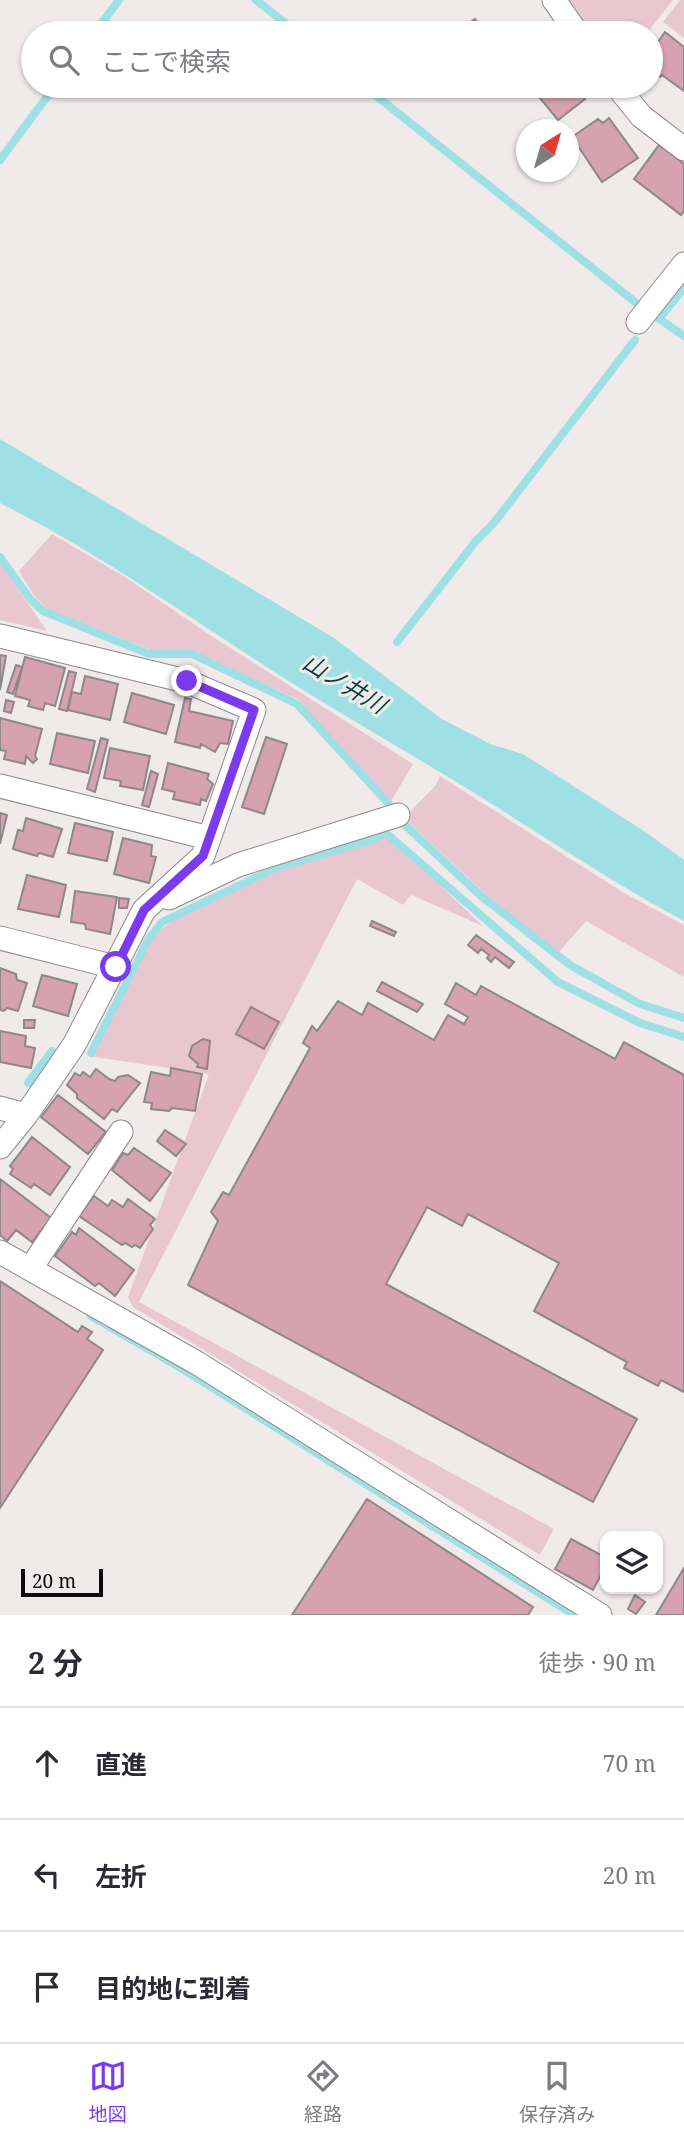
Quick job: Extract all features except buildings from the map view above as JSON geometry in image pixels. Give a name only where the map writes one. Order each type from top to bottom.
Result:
[{"type":"street","points":[[554,0],[569,21]]},
{"type":"street","points":[[627,98],[641,116],[684,149]]},
{"type":"street","points":[[638,322],[684,264]]},
{"type":"street","points":[[0,636],[187,681],[254,710],[203,856],[144,910],[74,1045],[26,1115],[0,1147]]},
{"type":"street","points":[[0,786],[209,838]]},
{"type":"street","points":[[144,910],[238,865],[398,815]]},
{"type":"street","points":[[0,938],[116,967]]},
{"type":"street","points":[[0,1108],[26,1115]]},
{"type":"street","points":[[31,1268],[121,1132]]},
{"type":"street","points":[[0,1252],[197,1363],[600,1615]]},
{"type":"shaded area","points":[[673,0],[656,21],[579,21],[564,1]]},
{"type":"shaded area","points":[[680,0],[684,0],[684,38],[663,22]]},
{"type":"shaded area","points":[[52,534],[125,577],[213,637],[413,764],[390,803],[299,700],[195,652],[151,650],[47,609],[35,597],[19,571]]},
{"type":"shaded area","points":[[0,563],[47,631],[0,620]]},
{"type":"shaded area","points":[[440,776],[624,893],[684,925],[684,977],[586,921],[559,952],[495,903],[404,818],[436,785]]},
{"type":"shaded area","points":[[387,835],[483,926],[411,895],[403,905],[357,879],[139,1302],[554,1529],[540,1555],[133,1307],[128,1297],[209,1074],[88,1056],[154,935],[186,910],[285,867]]},
{"type":"water","name":"山ノ井川","points":[[0,439],[334,638],[442,719],[490,744],[523,754],[647,833],[684,860],[684,921],[296,686],[104,562],[0,503]]},
{"type":"waterway","points":[[103,21],[119,0]]},
{"type":"waterway","points":[[256,0],[283,21]]},
{"type":"waterway","points":[[0,160],[46,98]]},
{"type":"waterway","points":[[379,98],[635,302],[684,336]]},
{"type":"waterway","points":[[659,319],[684,288]]},
{"type":"waterway","points":[[397,642],[476,541],[493,524],[635,340]]},
{"type":"waterway","points":[[0,557],[31,600],[43,611],[149,654],[192,654],[297,704],[388,803],[403,823],[481,896],[570,965],[640,1004],[684,1018]]},
{"type":"waterway","points":[[91,1053],[148,940],[162,922],[276,868],[372,840],[386,833],[558,982],[640,1023],[684,1037]]},
{"type":"waterway","points":[[28,1083],[52,1051]]},
{"type":"waterway","points":[[91,1316],[181,1368],[574,1615]]},
{"type":"route","points":[[116,967],[144,910],[203,856],[254,710],[187,681]]}]
